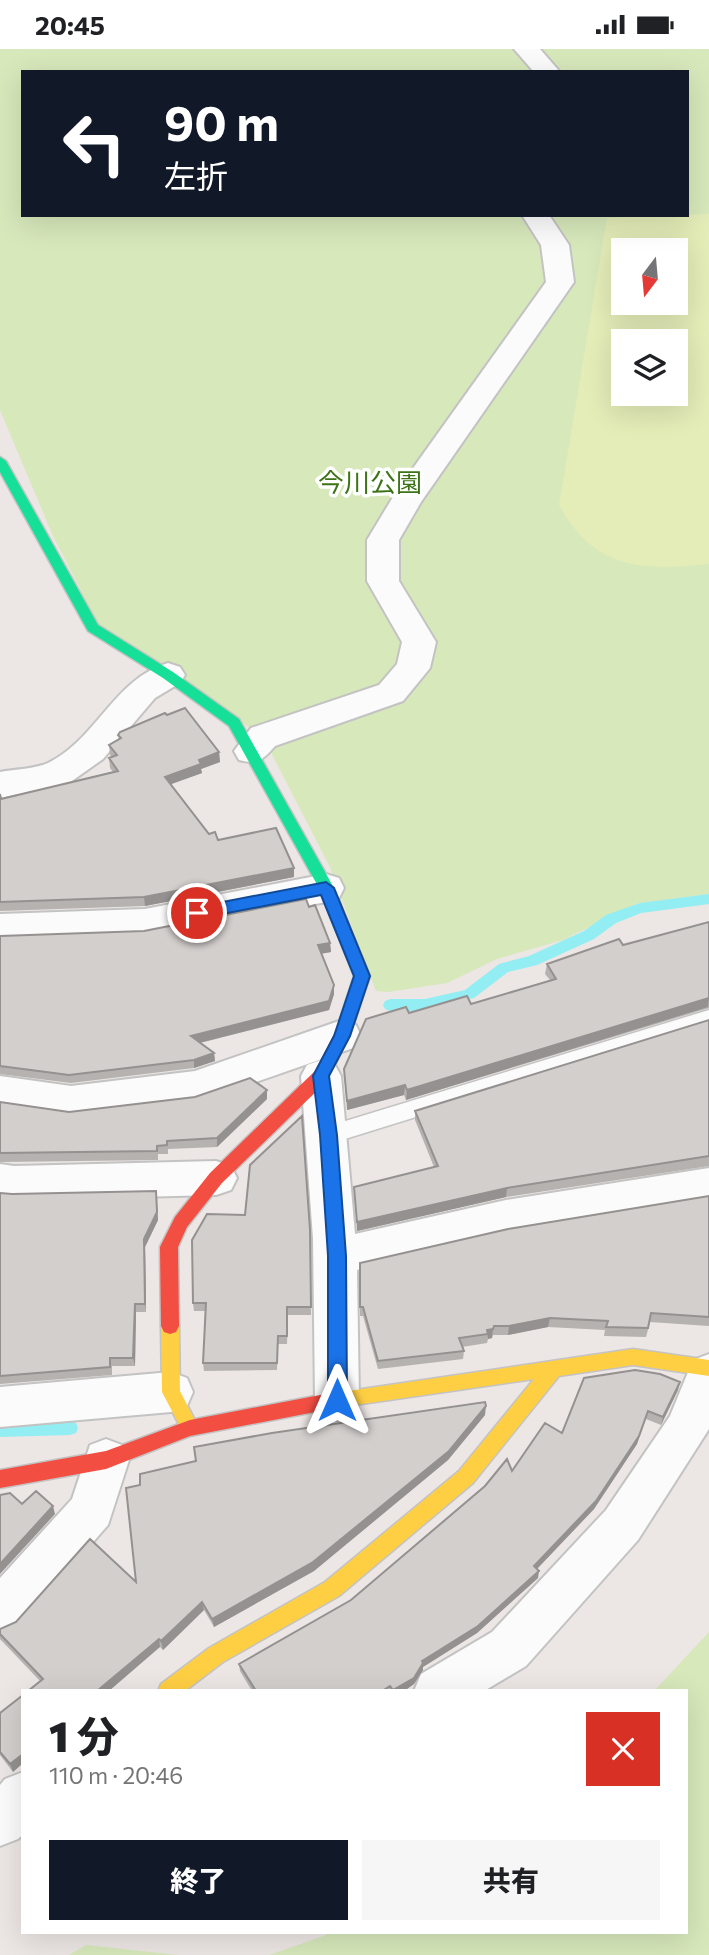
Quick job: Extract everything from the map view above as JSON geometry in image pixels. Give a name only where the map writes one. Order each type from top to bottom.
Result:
[{"type":"street","points":[[526,49],[546,70]]},
{"type":"street","points":[[251,751],[263,737],[391,693],[413,668],[419,642],[383,581],[383,540],[407,499],[560,282],[555,246],[536,217]]},
{"type":"street","points":[[0,461],[93,628],[167,675],[233,723],[326,888],[362,976],[342,1036],[321,1076],[216,1178],[180,1222],[169,1247],[180,1410]]},
{"type":"street","points":[[0,785],[57,773],[91,750],[143,690],[167,675]]},
{"type":"street","points":[[0,928],[145,923],[326,888]]},
{"type":"street","points":[[0,1092],[71,1102],[196,1087],[342,1036]]},
{"type":"street","points":[[321,1076],[329,1135],[337,1256],[337,1400]]},
{"type":"street","points":[[0,1181],[15,1183],[216,1178]]},
{"type":"street","points":[[337,1256],[506,1218],[709,1185]]},
{"type":"street","points":[[0,1407],[180,1410],[337,1400],[633,1357],[709,1368]]},
{"type":"street","points":[[171,1689],[216,1655],[332,1589],[466,1477],[554,1368]]},
{"type":"street","points":[[441,1689],[509,1649],[622,1525],[687,1428],[709,1374]]},
{"type":"street","points":[[0,1479],[106,1460],[180,1410]]},
{"type":"street","points":[[0,1613],[92,1510],[106,1460]]},
{"type":"street","points":[[0,1821],[21,1799]]},
{"type":"lane","points":[[329,1135],[709,1018]]},
{"type":"green space","name":"今川公園","points":[[0,49],[709,49],[709,894],[636,904],[563,940],[497,959],[447,983],[388,992],[376,991],[330,867],[263,737],[98,624],[53,536],[0,410]]},
{"type":"green space","points":[[709,214],[709,564],[663,567],[622,561],[604,554],[588,543],[559,505],[607,218],[689,217],[689,215]]},
{"type":"green space","points":[[709,1632],[709,1955],[269,1955],[326,1934],[688,1934],[688,1689],[656,1689]]},
{"type":"green space","points":[[86,1945],[178,1955],[69,1955]]},
{"type":"building","points":[[185,708],[219,752],[199,760],[201,764],[165,777],[209,834],[215,832],[218,840],[276,828],[294,868],[144,897],[0,902],[0,794],[1,799],[118,771],[109,758],[117,755],[109,745],[121,738],[118,735],[120,732],[165,713],[167,715]]},
{"type":"building","points":[[306,899],[309,907],[315,905],[330,943],[318,945],[334,985],[329,1001],[191,1036],[214,1053],[194,1060],[69,1075],[0,1066],[0,936],[144,931]]},
{"type":"building","points":[[709,922],[709,998],[407,1090],[405,1085],[347,1101],[344,1069],[366,1019],[406,1007],[409,1013],[467,996],[471,1004],[556,979],[547,964],[619,939],[623,945]]},
{"type":"building","points":[[709,1020],[709,1156],[507,1188],[357,1222],[354,1187],[438,1166],[415,1111]]},
{"type":"building","points":[[250,1078],[267,1090],[217,1138],[167,1141],[167,1145],[157,1146],[157,1151],[0,1153],[0,1102],[69,1112],[195,1097]]},
{"type":"building","points":[[302,1116],[310,1230],[311,1307],[287,1307],[287,1336],[278,1336],[277,1363],[203,1363],[206,1303],[193,1303],[192,1240],[207,1214],[245,1215],[250,1165]]},
{"type":"building","points":[[156,1191],[157,1212],[144,1239],[145,1304],[135,1304],[133,1358],[110,1358],[110,1367],[0,1376],[0,1193]]},
{"type":"building","points":[[709,1196],[709,1317],[651,1313],[648,1328],[606,1327],[608,1321],[550,1318],[509,1326],[494,1326],[493,1329],[487,1330],[488,1334],[459,1338],[464,1351],[378,1361],[363,1307],[360,1307],[360,1263],[508,1229]]},
{"type":"building","points":[[635,1370],[660,1374],[680,1382],[663,1417],[648,1411],[639,1436],[596,1501],[534,1566],[539,1571],[478,1626],[422,1661],[414,1678],[395,1689],[390,1686],[385,1689],[255,1689],[239,1664],[351,1600],[485,1486],[507,1459],[512,1471],[545,1423],[562,1433],[584,1378]]},
{"type":"building","points":[[485,1402],[486,1406],[449,1451],[313,1562],[212,1619],[202,1602],[161,1641],[159,1639],[99,1689],[30,1689],[43,1679],[0,1634],[0,1629],[16,1622],[90,1539],[136,1582],[126,1488],[140,1485],[140,1474],[196,1461],[194,1447]]},
{"type":"building","points":[[36,1491],[53,1506],[0,1564],[0,1495],[10,1493],[22,1504]]},
{"type":"building","points":[[21,1697],[21,1756],[10,1764],[0,1752],[0,1713]]},
{"type":"waterway","points":[[390,1005],[425,1005],[469,994],[504,968],[532,961],[589,935],[611,919],[640,908],[709,899]]},
{"type":"waterway","points":[[0,1430],[70,1428]]},
{"type":"traffic: fast","points":[[0,461],[93,628],[168,675],[234,723],[326,888],[362,976],[345,1028]]},
{"type":"traffic: slow","points":[[170,1326],[171,1392],[190,1428]]},
{"type":"traffic: slow","points":[[341,1399],[633,1357],[709,1368]]},
{"type":"traffic: slow","points":[[171,1689],[216,1655],[332,1589],[466,1477],[554,1368]]},
{"type":"traffic: jam","points":[[170,1326],[169,1247],[181,1222],[216,1178],[321,1076],[345,1028]]},
{"type":"traffic: jam","points":[[0,1479],[106,1460],[190,1428],[341,1399]]},
{"type":"route","points":[[197,913],[326,888],[362,976],[342,1036],[321,1076],[329,1135],[337,1256],[337,1400]]}]
